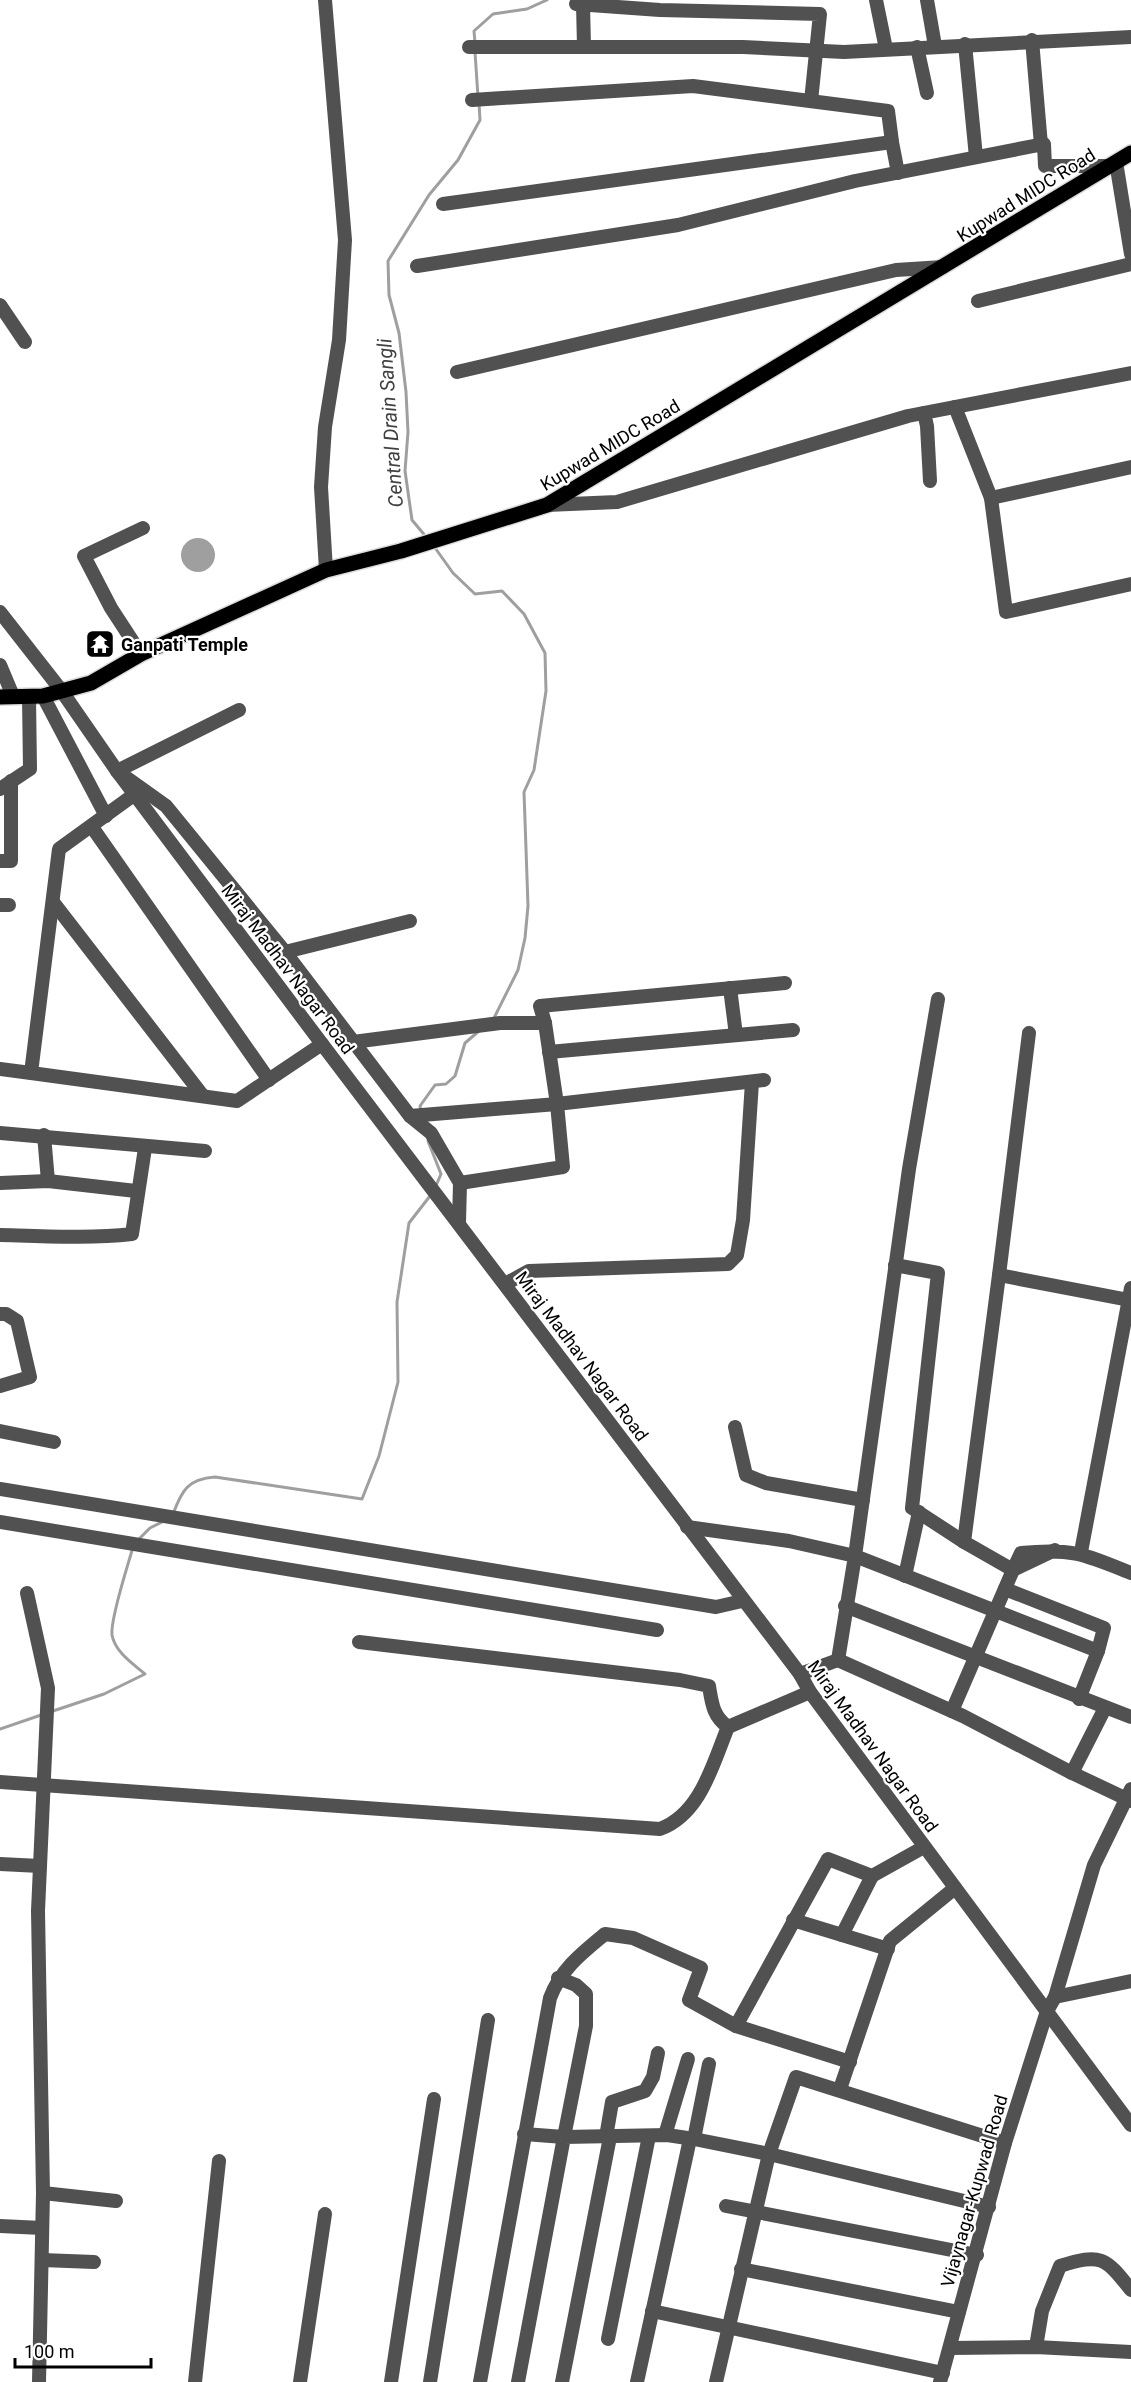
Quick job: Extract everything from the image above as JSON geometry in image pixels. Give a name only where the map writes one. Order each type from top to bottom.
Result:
[{"type":"main road","name":"Kupwad MIDC Road","points":[[6,696],[36,697],[91,684],[141,654],[326,570],[401,551],[547,506],[1131,153]]},
{"type":"street","points":[[325,0],[345,240],[339,340],[326,427],[321,487],[326,570]]},
{"type":"street","points":[[811,101],[820,14],[817,0]]},
{"type":"street","points":[[876,0],[885,49]]},
{"type":"street","points":[[927,0],[935,46]]},
{"type":"street","points":[[584,47],[580,4],[767,6],[820,14]]},
{"type":"street","points":[[469,47],[815,51],[1131,37]]},
{"type":"street","points":[[1032,40],[1041,145]]},
{"type":"street","points":[[965,44],[976,157]]},
{"type":"street","points":[[917,47],[927,93]]},
{"type":"street","points":[[472,100],[693,86],[888,111],[891,142],[898,173]]},
{"type":"street","points":[[443,204],[891,142]]},
{"type":"street","points":[[417,266],[678,225],[898,173],[1044,144],[1045,166],[1112,164],[1131,254]]},
{"type":"street","points":[[978,301],[1131,264]]},
{"type":"street","points":[[457,372],[896,270],[945,267]]},
{"type":"street","points":[[0,305],[25,342]]},
{"type":"street","points":[[547,506],[617,502],[924,413],[1131,374]]},
{"type":"street","points":[[955,407],[991,498],[1006,612],[1131,585]]},
{"type":"street","points":[[924,413],[927,426],[930,481]]},
{"type":"street","points":[[991,498],[1131,467]]},
{"type":"street","points":[[141,654],[111,608],[84,556],[143,528]]},
{"type":"street","name":"Miraj Madhav Nagar Road","points":[[0,612],[61,690],[117,771],[322,1044],[459,1222],[742,1601],[800,1674],[810,1692],[1131,2125]]},
{"type":"street","points":[[0,665],[6,696]]},
{"type":"street","points":[[0,861],[12,861],[5,785],[30,769],[36,697]]},
{"type":"street","points":[[36,697],[106,816]]},
{"type":"street","points":[[239,710],[117,771],[166,806],[285,952],[410,1116],[430,1133],[460,1183],[459,1222]]},
{"type":"street","points":[[31,1073],[59,849],[135,794]]},
{"type":"street","points":[[92,827],[269,1080]]},
{"type":"street","points":[[53,902],[203,1096]]},
{"type":"street","points":[[285,952],[410,921]]},
{"type":"street","points":[[460,1183],[563,1167],[558,1104],[545,1023],[540,1006],[785,983]]},
{"type":"street","points":[[730,988],[736,1035]]},
{"type":"street","points":[[838,1660],[896,1265],[939,999]]},
{"type":"street","points":[[353,1042],[500,1023],[545,1023]]},
{"type":"street","points":[[549,1052],[793,1030]]},
{"type":"street","points":[[964,1542],[1029,1033]]},
{"type":"street","points":[[0,1069],[237,1101],[322,1044]]},
{"type":"street","points":[[410,1116],[558,1104],[758,1081],[743,1220],[737,1255],[728,1264],[529,1271],[505,1284]]},
{"type":"street","points":[[0,1133],[135,1144],[145,1148],[205,1151]]},
{"type":"street","points":[[45,1135],[48,1181]]},
{"type":"street","points":[[0,1235],[58,1234],[90,1239],[132,1234],[136,1191],[141,1183],[145,1148]]},
{"type":"street","points":[[0,1183],[48,1181],[136,1191]]},
{"type":"street","points":[[896,1265],[938,1273],[912,1508],[964,1542],[1014,1570]]},
{"type":"street","points":[[999,1275],[1130,1294],[1081,1552]]},
{"type":"street","points":[[0,1314],[6,1314],[18,1321],[30,1377],[0,1386]]},
{"type":"street","points":[[735,1427],[746,1475],[766,1483],[863,1500]]},
{"type":"street","points":[[0,1431],[54,1442]]},
{"type":"street","points":[[0,1489],[716,1607],[742,1601]]},
{"type":"street","points":[[905,1575],[919,1512]]},
{"type":"street","points":[[0,1522],[657,1630]]},
{"type":"street","points":[[687,1527],[789,1541],[855,1556],[1098,1651]]},
{"type":"street","points":[[952,1711],[1021,1553],[1055,1550],[1081,1552],[1131,1573]]},
{"type":"street","points":[[1005,1589],[1104,1628],[1098,1651],[1079,1698]]},
{"type":"street","points":[[27,1593],[48,1688],[40,1866],[43,2193],[39,2382]]},
{"type":"street","points":[[845,1606],[1131,1717]]},
{"type":"street","points":[[359,1642],[680,1680],[709,1686],[717,1719],[728,1727]]},
{"type":"street","points":[[800,1674],[838,1660],[952,1711],[1072,1773],[1129,1796]]},
{"type":"street","points":[[0,1782],[660,1829],[669,1826],[682,1814],[704,1788],[728,1727],[810,1692]]},
{"type":"street","points":[[1072,1773],[1105,1708]]},
{"type":"street","name":"Vijaynagar-Kupwad Road","points":[[942,2378],[1005,2144],[1047,2011],[1055,1996],[1094,1865],[1129,1796]]},
{"type":"street","points":[[842,1935],[873,1875],[924,1847]]},
{"type":"street","points":[[736,2026],[828,1859],[873,1875]]},
{"type":"street","points":[[0,1864],[40,1866]]},
{"type":"street","points":[[840,2089],[890,1941],[955,1888]]},
{"type":"street","points":[[793,1920],[888,1949]]},
{"type":"street","points":[[480,2382],[550,1998],[558,1978],[576,1958],[605,1934],[633,1938],[700,1968],[689,2000],[736,2026],[850,2062]]},
{"type":"street","points":[[518,2382],[586,2026],[586,1994],[576,1984],[558,1978]]},
{"type":"street","points":[[1055,1996],[1131,1981]]},
{"type":"street","points":[[430,2382],[488,2020]]},
{"type":"street","points":[[562,2382],[608,2137],[612,2102],[645,2091],[653,2077],[658,2053]]},
{"type":"street","points":[[665,2135],[688,2060]]},
{"type":"street","points":[[637,2382],[709,2064]]},
{"type":"street","points":[[716,2382],[769,2154],[796,2077],[840,2089],[1005,2144]]},
{"type":"street","points":[[391,2382],[434,2099]]},
{"type":"street","points":[[524,2134],[564,2137],[665,2135],[692,2139],[769,2154],[989,2207]]},
{"type":"street","points":[[608,2339],[649,2136]]},
{"type":"street","points":[[195,2382],[219,2161]]},
{"type":"street","points":[[43,2193],[116,2201]]},
{"type":"street","points":[[726,2206],[976,2255]]},
{"type":"street","points":[[300,2382],[324,2214]]},
{"type":"street","points":[[0,2226],[42,2228]]},
{"type":"street","points":[[1036,2347],[1042,2311],[1060,2266],[1081,2259],[1099,2257],[1111,2265],[1131,2290]]},
{"type":"street","points":[[42,2260],[94,2262]]},
{"type":"street","points":[[741,2269],[959,2312]]},
{"type":"street","points":[[652,2311],[728,2326],[942,2378]]},
{"type":"street","points":[[950,2348],[1036,2347],[1131,2352]]},
{"type":"shaded area","points":[[198,538],[210,543],[215,555],[210,567],[198,572],[186,567],[181,555],[186,543]]},
{"type":"waterway","name":"Central Drain Sangli","points":[[475,43],[474,31],[493,14],[527,9],[547,0]]},
{"type":"waterway","name":"Central Drain Sangli","points":[[475,52],[478,97]]},
{"type":"waterway","name":"Central Drain Sangli","points":[[427,538],[412,520],[405,471],[408,432],[406,392],[399,333],[389,295],[388,261],[429,195],[458,160],[480,120],[479,103]]},
{"type":"waterway","name":"Central Drain Sangli","points":[[433,545],[453,573],[475,594],[502,591],[524,614],[545,653],[546,691],[534,770],[524,792],[528,906],[525,938],[518,970],[493,1020]]},
{"type":"waterway","name":"Central Drain Sangli","points":[[421,1111],[420,1106],[435,1085],[446,1084],[455,1076],[465,1043],[479,1031]]},
{"type":"waterway","name":"Central Drain Sangli","points":[[428,1141],[441,1174],[435,1188]]},
{"type":"waterway","points":[[173,1514],[187,1487],[198,1480],[215,1477],[362,1499],[379,1456],[398,1382],[397,1302],[409,1223],[430,1196]]},
{"type":"waterway","name":"Central Drain Sangli","points":[[138,1540],[150,1528],[164,1521]]},
{"type":"waterway","name":"Central Drain Sangli","points":[[50,1712],[104,1694],[145,1674],[121,1652],[112,1635],[116,1605],[133,1547]]},
{"type":"waterway","points":[[0,1729],[44,1714]]},
{"type":"place","name":"Ganpati Temple","points":[[100,644]]}]
